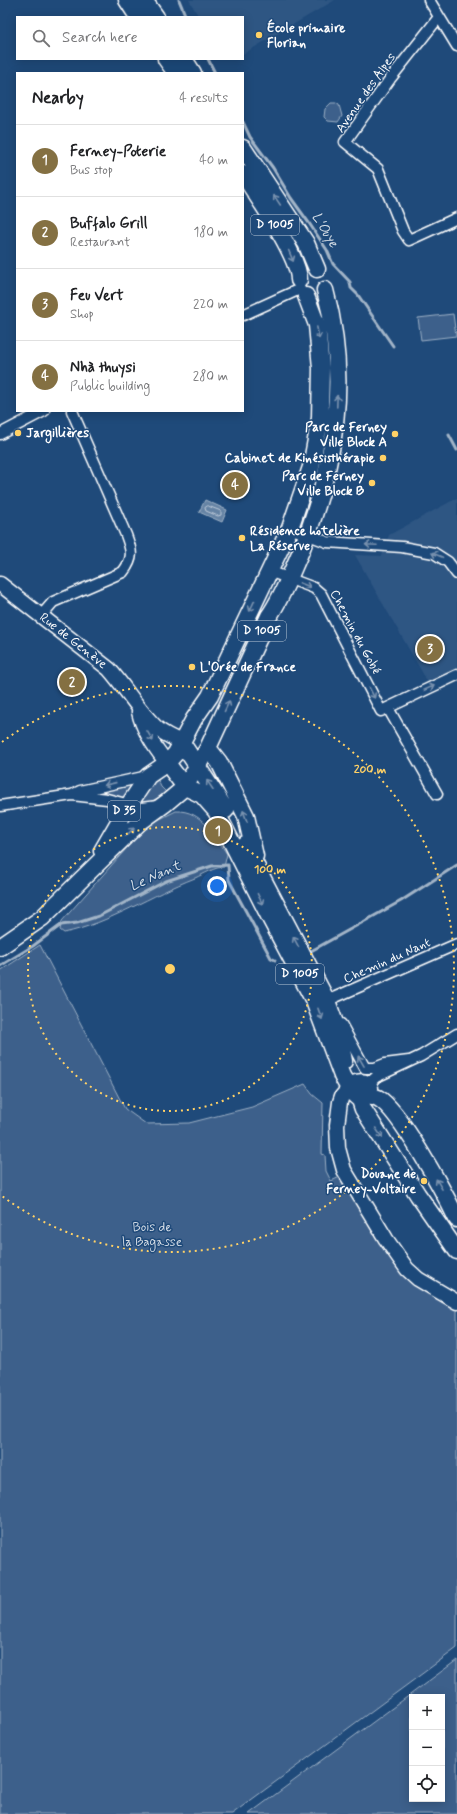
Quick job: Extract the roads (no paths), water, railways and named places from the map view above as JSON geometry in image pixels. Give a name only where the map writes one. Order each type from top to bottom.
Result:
[{"type":"main road","points":[[127,0],[137,16]]},
{"type":"main road","points":[[144,0],[155,16]]},
{"type":"main road","points":[[167,60],[175,72]]},
{"type":"main road","points":[[185,60],[192,72]]},
{"type":"main road","name":"D 1005","points":[[244,150],[306,243],[317,270],[321,272],[326,279],[325,290],[336,351],[337,415],[327,470],[307,535],[281,598],[269,616],[198,767],[212,787],[258,867],[327,1001],[339,1034],[343,1059],[361,1090],[363,1109],[418,1195],[457,1251]]},
{"type":"main road","name":"D 1005","points":[[182,743],[194,719],[210,696],[290,528],[311,467],[320,418],[322,368],[319,340],[314,317],[302,288],[298,271],[287,247],[273,220],[244,176]]},
{"type":"main road","points":[[317,270],[313,269],[304,272],[302,288],[316,296],[325,290]]},
{"type":"main road","points":[[182,743],[198,767],[185,787],[167,763],[182,743]]},
{"type":"main road","name":"D 1005","points":[[208,748],[219,762],[246,816],[258,867]]},
{"type":"main road","name":"D 35","points":[[92,868],[128,806],[148,776],[167,763]]},
{"type":"main road","name":"D 1005","points":[[185,787],[202,795],[209,801],[222,821],[271,920],[314,1001],[342,1076],[361,1090],[378,1098],[395,1116],[432,1172],[457,1219]]},
{"type":"main road","name":"D 35","points":[[0,947],[42,918],[140,822],[185,787]]},
{"type":"street","points":[[429,0],[457,46]]},
{"type":"street","name":"Avenue des Alpes","points":[[439,17],[390,79],[345,142],[378,168],[401,226],[409,240],[457,218]]},
{"type":"street","points":[[244,315],[302,288]]},
{"type":"street","points":[[0,434],[42,412]]},
{"type":"street","points":[[41,616],[53,602],[123,572],[130,562],[131,556],[131,546],[72,412]]},
{"type":"street","points":[[290,528],[334,543],[402,547],[434,553],[448,562],[457,574]]},
{"type":"street","name":"Chemin du Gobé","points":[[269,571],[314,588],[321,594],[384,710],[436,794]]},
{"type":"street","name":"Rue de Genève","points":[[0,584],[109,669],[138,707],[157,728],[182,743]]},
{"type":"street","points":[[384,710],[457,675]]},
{"type":"street","name":"Rue de Genève","points":[[138,707],[141,722],[159,754],[167,763]]},
{"type":"street","points":[[72,795],[80,791],[148,776]]},
{"type":"street","points":[[0,806],[72,795],[107,799],[128,806],[146,808],[166,803]]},
{"type":"street","name":"Chemin du Nant","points":[[327,1001],[457,944]]},
{"type":"street","points":[[327,1001],[365,1068],[375,1068],[385,1064],[409,1061]]},
{"type":"street","points":[[457,1034],[409,1061],[376,1077],[361,1090],[342,1096],[338,1117],[338,1148],[344,1170],[386,1239],[407,1269],[418,1279],[457,1302]]},
{"type":"water","points":[[205,500],[227,510],[222,522],[199,512]]},
{"type":"waterway","name":"L'Ouye","points":[[179,0],[186,16]]},
{"type":"waterway","name":"L'Ouye","points":[[208,60],[214,72]]},
{"type":"waterway","name":"L'Ouye","points":[[244,124],[250,137],[273,168],[291,198],[327,250],[333,264],[350,282],[351,288],[358,295],[393,346]]},
{"type":"waterway","name":"L'Ouye","points":[[449,435],[457,450]]},
{"type":"waterway","name":"Le Nant","points":[[0,966],[33,946],[61,925],[77,923],[99,916],[166,881],[212,866],[228,865],[229,880],[271,958],[275,960]]},
{"type":"waterway","name":"Le Nant","points":[[311,951],[401,901],[457,865]]},
{"type":"place","name":"École primaire Florian","points":[[259,35]]},
{"type":"place","name":"Jargillières","points":[[18,433]]},
{"type":"place","name":"Parc de Ferney Ville Block A","points":[[395,434]]},
{"type":"place","name":"Cabinet de Kinésisthérapie","points":[[383,458]]},
{"type":"place","name":"Parc de Ferney Ville Block B","points":[[372,483]]},
{"type":"place","name":"Nhà thuysi","points":[[235,485]]},
{"type":"place","name":"Résidence hotelière La Réserve","points":[[242,538]]},
{"type":"place","name":"Feu Vert","points":[[430,649]]},
{"type":"place","name":"L'Orée de France","points":[[192,667]]},
{"type":"place","name":"Buffalo Grill","points":[[72,682]]},
{"type":"place","name":"Ferney-Poterie","points":[[218,831]]},
{"type":"place","name":"Douane de Ferney-Voltaire","points":[[424,1181]]},
{"type":"park label","name":"Bois de la Bagasse","points":[[152,1234]]}]
